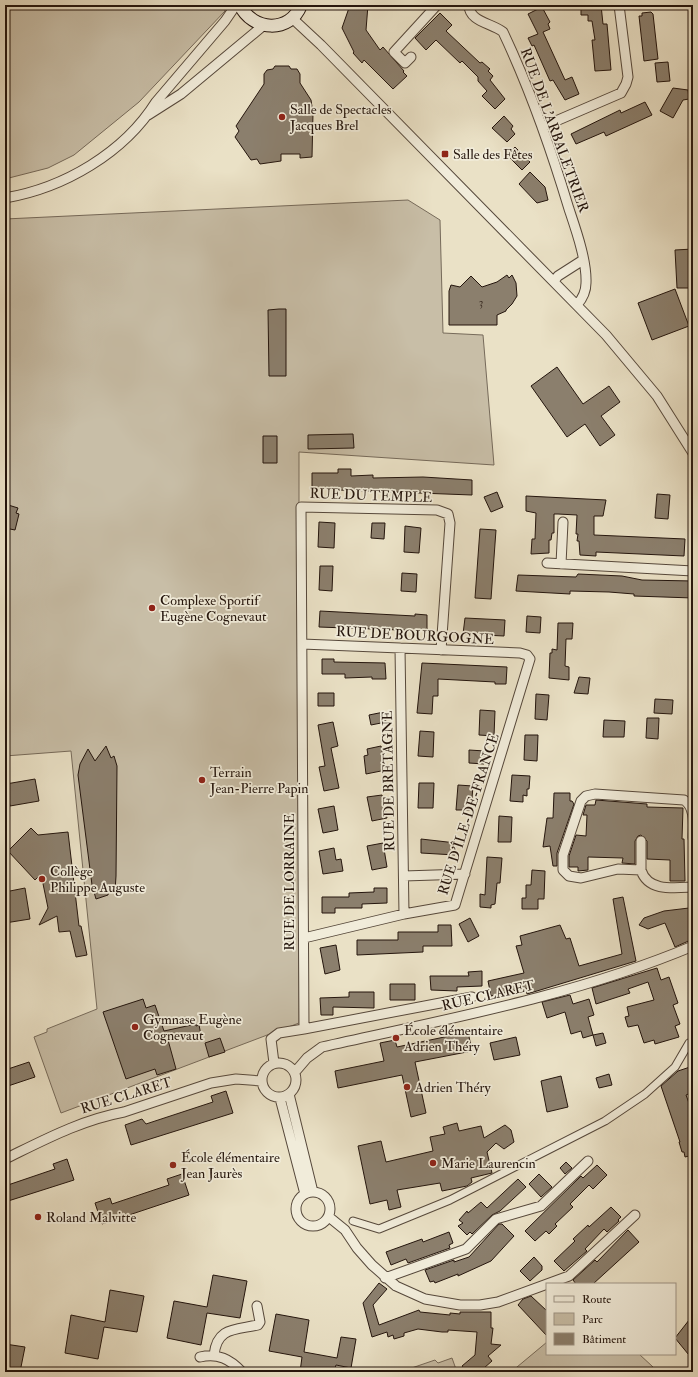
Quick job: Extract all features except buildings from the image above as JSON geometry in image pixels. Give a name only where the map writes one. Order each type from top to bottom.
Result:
[{"type":"main road","points":[[240,5],[243,12],[252,21],[264,26],[283,24],[292,18],[301,5]]},
{"type":"street","points":[[147,116],[156,102],[225,21],[236,5]]},
{"type":"street","points":[[411,57],[405,64],[394,52],[437,5]]},
{"type":"street","name":"RUE DE L'ARBALETRIER","points":[[469,5],[472,15],[477,20],[494,26],[503,32],[542,127],[576,229],[583,260],[586,284],[583,298],[577,304]]},
{"type":"street","points":[[542,127],[621,93],[628,77],[619,5]]},
{"type":"street","points":[[292,18],[321,45],[577,304],[625,356],[657,396],[693,453]]},
{"type":"street","points":[[5,198],[34,192],[56,184],[83,169],[123,140],[147,116],[181,94],[264,26]]},
{"type":"street","points":[[554,281],[558,276],[583,260]]},
{"type":"street","name":"RUE DE LORRAINE","points":[[301,507],[304,1030]]},
{"type":"street","name":"RUE DU TEMPLE","points":[[301,507],[437,510],[448,514],[450,523],[441,650]]},
{"type":"street","points":[[561,564],[563,522]]},
{"type":"street","points":[[547,563],[693,571]]},
{"type":"street","name":"RUE DE BOURGOGNE","points":[[302,644],[527,654]]},
{"type":"street","name":"RUE DE BRETAGNE","points":[[400,648],[404,914]]},
{"type":"street","name":"RUE D'ÎLE-DE-FRANCE","points":[[304,938],[404,914],[455,905],[526,677],[530,659],[527,654]]},
{"type":"street","points":[[641,870],[618,869],[581,878],[569,876],[563,870],[563,855],[581,801],[586,796],[595,794],[684,800],[690,804],[692,811],[693,838]]},
{"type":"street","points":[[641,841],[641,870],[643,877],[650,884],[663,888],[693,887]]},
{"type":"street","points":[[404,876],[465,874]]},
{"type":"street","name":"RUE CLARET","points":[[295,1072],[307,1058],[322,1047],[546,995],[608,977],[693,946]]},
{"type":"street","points":[[274,1063],[271,1039],[278,1033],[304,1030],[472,997]]},
{"type":"street","points":[[353,1221],[379,1229],[450,1200],[605,1121],[645,1094],[675,1067],[689,1044],[693,1041]]},
{"type":"street","points":[[274,1063],[282,1063],[290,1066],[295,1072],[296,1083],[289,1094],[280,1098],[266,1093],[262,1081],[263,1073],[268,1067],[274,1063]]},
{"type":"street","name":"RUE CLARET","points":[[5,1159],[76,1125],[124,1112],[211,1083],[236,1079],[262,1081]]},
{"type":"street","points":[[289,1094],[309,1193]]},
{"type":"street","points":[[280,1098],[309,1193]]},
{"type":"street","points":[[385,1278],[466,1249],[496,1219],[541,1206],[588,1161]]},
{"type":"street","points":[[309,1193],[321,1194],[328,1200],[331,1210],[328,1217],[321,1225],[310,1226],[300,1220],[297,1216],[296,1205],[309,1193]]},
{"type":"street","points":[[550,1283],[569,1276],[635,1215]]},
{"type":"street","points":[[328,1217],[345,1230],[357,1248],[385,1278],[396,1286],[425,1299],[443,1304],[480,1305],[498,1302],[546,1284]]},
{"type":"street","points":[[214,1355],[218,1338],[224,1332],[258,1325],[260,1322],[257,1306]]},
{"type":"street","points":[[200,1357],[214,1355],[226,1358],[235,1364],[242,1372]]},
{"type":"green space","points":[[5,5],[224,5],[225,11],[139,102],[74,155],[48,168],[5,179]]},
{"type":"green space","name":"Complexe Sportif Eugène Cognevaut","points":[[408,200],[440,220],[443,333],[483,335],[494,465],[299,452],[299,1023],[61,1113],[34,1037],[47,1032],[47,1029],[97,1009],[71,751],[5,756],[5,219]]},
{"type":"green space","points":[[546,1343],[546,1355],[640,1355],[653,1367],[647,1372],[511,1372]]},
{"type":"green space","points":[[452,1358],[457,1372],[400,1372],[435,1360],[438,1363]]},
{"type":"place","name":"Salle de Spectacles Jacques Brel","points":[[282,117]]},
{"type":"place","name":"Salle des Fêtes","points":[[445,154]]},
{"type":"place","name":"Complexe Sportif Eugène Cognevaut","points":[[152,608]]},
{"type":"place","name":"Terrain Jean-Pierre Papin","points":[[202,780]]},
{"type":"place","name":"Collège Philippe Auguste","points":[[42,879]]},
{"type":"place","name":"Gymnase Eugène Cognevaut","points":[[135,1027]]},
{"type":"place","name":"École élémentaire Adrien Théry","points":[[396,1038]]},
{"type":"place","name":"Adrien Théry","points":[[407,1087]]},
{"type":"place","name":"Marie Laurencin","points":[[433,1163]]},
{"type":"place","name":"École élémentaire Jean Jaurès","points":[[173,1165]]},
{"type":"place","name":"Roland Malvitte","points":[[38,1217]]}]
